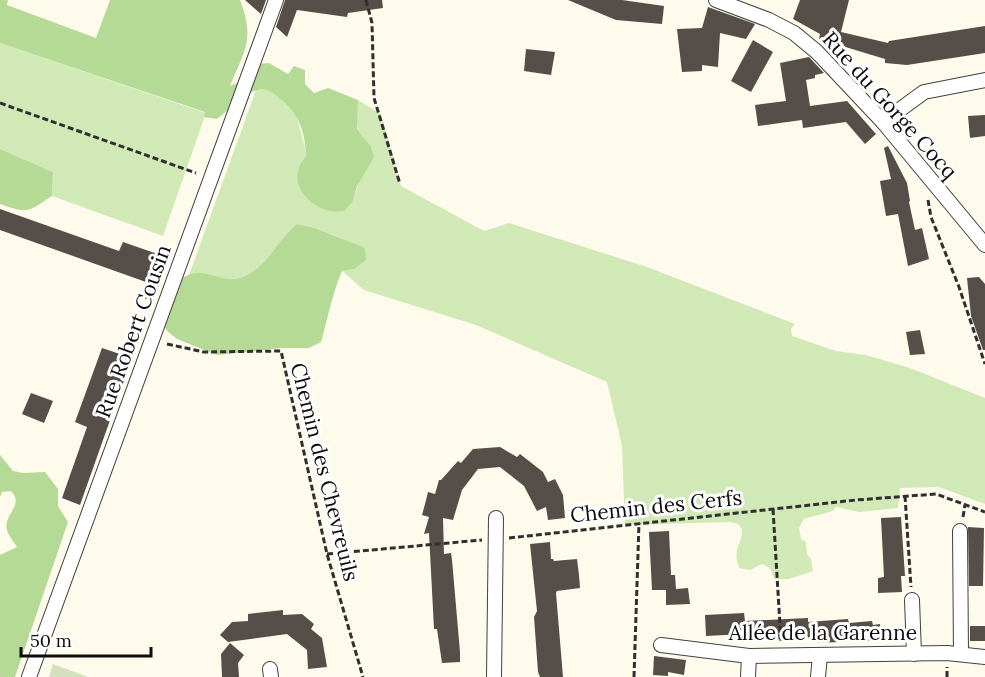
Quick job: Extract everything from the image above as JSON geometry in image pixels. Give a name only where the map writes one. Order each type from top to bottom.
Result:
[{"type":"street","name":"Rue Robert Cousin","points":[[29,677],[276,0]]},
{"type":"street","name":"Rue du Gorge Cocq","points":[[716,0],[769,20],[794,33],[817,52],[883,122],[985,245]]},
{"type":"street","points":[[883,122],[924,92],[985,80]]},
{"type":"street","points":[[494,677],[496,518]]},
{"type":"street","points":[[960,531],[961,654]]},
{"type":"street","points":[[912,600],[914,654]]},
{"type":"street","name":"Allée de la Garenne","points":[[662,645],[749,656],[961,654],[985,657]]},
{"type":"street","points":[[818,677],[820,655]]},
{"type":"street","points":[[748,677],[749,656]]},
{"type":"path","points":[[366,0],[372,23],[374,98],[400,184]]},
{"type":"path","points":[[0,103],[212,178]]},
{"type":"path","points":[[922,171],[931,217],[959,286],[985,364]]},
{"type":"path","name":"Chemin des Chevreuils","points":[[166,344],[204,352],[281,351],[327,554],[363,677]]},
{"type":"path","name":"Chemin des Cerfs","points":[[327,554],[936,494],[985,512]]},
{"type":"path","points":[[905,496],[912,600]]},
{"type":"path","points":[[773,509],[782,656]]},
{"type":"path","points":[[634,677],[639,523]]},
{"type":"green space","points":[[0,0],[8,0],[7,5],[96,38],[110,0],[240,0],[247,25],[246,44],[230,86],[248,78],[258,64],[269,63],[288,74],[294,66],[305,70],[305,84],[314,93],[328,88],[358,100],[357,128],[370,145],[374,157],[357,186],[353,201],[344,211],[332,211],[316,205],[305,195],[298,183],[297,175],[306,155],[301,127],[295,114],[285,102],[271,92],[257,90],[217,119],[204,117],[205,112],[0,43]]},
{"type":"green space","points":[[0,43],[206,113],[163,236],[52,196],[53,172],[0,149]]},
{"type":"green space","points":[[256,90],[269,90],[296,113],[306,152],[297,178],[303,193],[315,204],[353,201],[370,145],[358,129],[358,100],[381,114],[401,186],[484,231],[509,223],[647,267],[795,324],[791,329],[792,336],[836,351],[866,355],[910,368],[985,398],[985,504],[939,487],[900,488],[898,508],[859,512],[836,507],[833,511],[804,519],[799,528],[801,539],[806,542],[807,554],[811,559],[813,571],[789,579],[774,579],[770,568],[762,564],[750,570],[739,568],[737,551],[742,529],[738,524],[730,522],[625,525],[622,446],[607,382],[476,325],[364,290],[342,271],[354,269],[343,239],[315,228],[297,224],[262,264],[245,276],[229,279],[201,274],[189,275]]},
{"type":"green space","points":[[0,149],[53,172],[52,196],[28,210],[0,204]]},
{"type":"green space","points":[[297,224],[315,228],[365,248],[366,260],[354,269],[342,271],[321,342],[309,348],[281,348],[217,355],[177,339],[167,331],[161,319],[179,279],[197,273],[229,279],[244,276],[262,264]]},
{"type":"green space","points":[[0,455],[13,471],[45,472],[58,489],[58,506],[68,522],[15,677],[0,677],[0,555],[17,547],[8,532],[7,524],[15,505],[15,496],[11,491],[2,492],[0,497]]},
{"type":"green space","points":[[53,664],[88,677],[49,677]]},
{"type":"building","points":[[245,0],[266,0],[261,14]]},
{"type":"building","points":[[285,0],[382,0],[383,8],[348,13],[347,17],[297,10],[287,37],[276,27]]},
{"type":"building","points":[[568,0],[622,0],[664,6],[662,24],[616,20]]},
{"type":"building","points":[[800,0],[849,0],[841,32],[888,43],[985,26],[985,53],[907,65],[885,63],[885,59],[819,39],[820,34],[793,19]]},
{"type":"building","points":[[708,7],[755,24],[746,39],[720,33],[718,67],[702,65],[702,71],[682,72],[677,29],[702,28]]},
{"type":"building","points":[[753,40],[773,52],[751,92],[731,81]]},
{"type":"building","points":[[526,49],[555,52],[551,75],[524,71]]},
{"type":"building","points":[[809,57],[824,73],[806,80],[810,106],[847,101],[876,134],[865,144],[846,122],[803,128],[802,120],[758,126],[755,105],[786,101],[780,63]]},
{"type":"building","points":[[985,115],[985,136],[970,138],[968,116]]},
{"type":"building","points":[[888,146],[907,183],[915,230],[922,228],[929,259],[908,266],[898,214],[886,216],[880,181],[891,179],[884,148]]},
{"type":"building","points":[[0,209],[119,251],[123,242],[169,258],[153,301],[140,297],[146,282],[0,230]]},
{"type":"building","points":[[979,277],[985,284],[985,350],[983,350],[971,316],[967,278]]},
{"type":"building","points":[[920,330],[925,354],[910,355],[906,332]]},
{"type":"building","points":[[102,348],[132,358],[80,505],[62,498],[87,427],[75,422]]},
{"type":"building","points":[[31,393],[53,401],[44,423],[22,414]]},
{"type":"building","points":[[500,447],[517,457],[520,454],[543,472],[548,482],[555,479],[563,495],[565,518],[548,520],[546,507],[537,511],[524,486],[500,467],[478,469],[462,490],[453,520],[443,518],[444,554],[451,553],[452,560],[460,662],[442,663],[437,629],[434,629],[429,533],[424,534],[429,517],[422,515],[428,492],[435,494],[439,480],[458,461],[461,463],[473,449]]},
{"type":"building","points":[[901,517],[905,576],[901,576],[902,592],[878,593],[878,578],[884,577],[881,518]]},
{"type":"building","points":[[968,527],[984,528],[983,586],[969,586]]},
{"type":"building","points":[[669,531],[671,575],[675,575],[676,589],[688,588],[690,604],[666,605],[666,590],[652,590],[649,532]]},
{"type":"building","points":[[550,542],[551,559],[554,561],[577,559],[579,575],[580,588],[556,593],[563,677],[540,677],[538,672],[534,617],[537,611],[530,544]]},
{"type":"building","points":[[283,610],[283,615],[302,614],[314,624],[311,629],[322,638],[327,667],[308,669],[307,650],[287,634],[228,642],[220,635],[232,622],[248,621],[248,614]]},
{"type":"building","points":[[744,613],[745,621],[808,618],[808,622],[848,619],[849,623],[872,621],[873,625],[880,624],[881,640],[818,643],[817,637],[746,641],[745,634],[706,636],[705,615]]},
{"type":"building","points":[[970,626],[985,626],[985,641],[970,641]]},
{"type":"building","points":[[230,643],[244,655],[238,663],[239,677],[222,677],[221,654]]},
{"type":"building","points":[[654,656],[686,660],[684,675],[668,672],[668,676],[653,675]]}]
